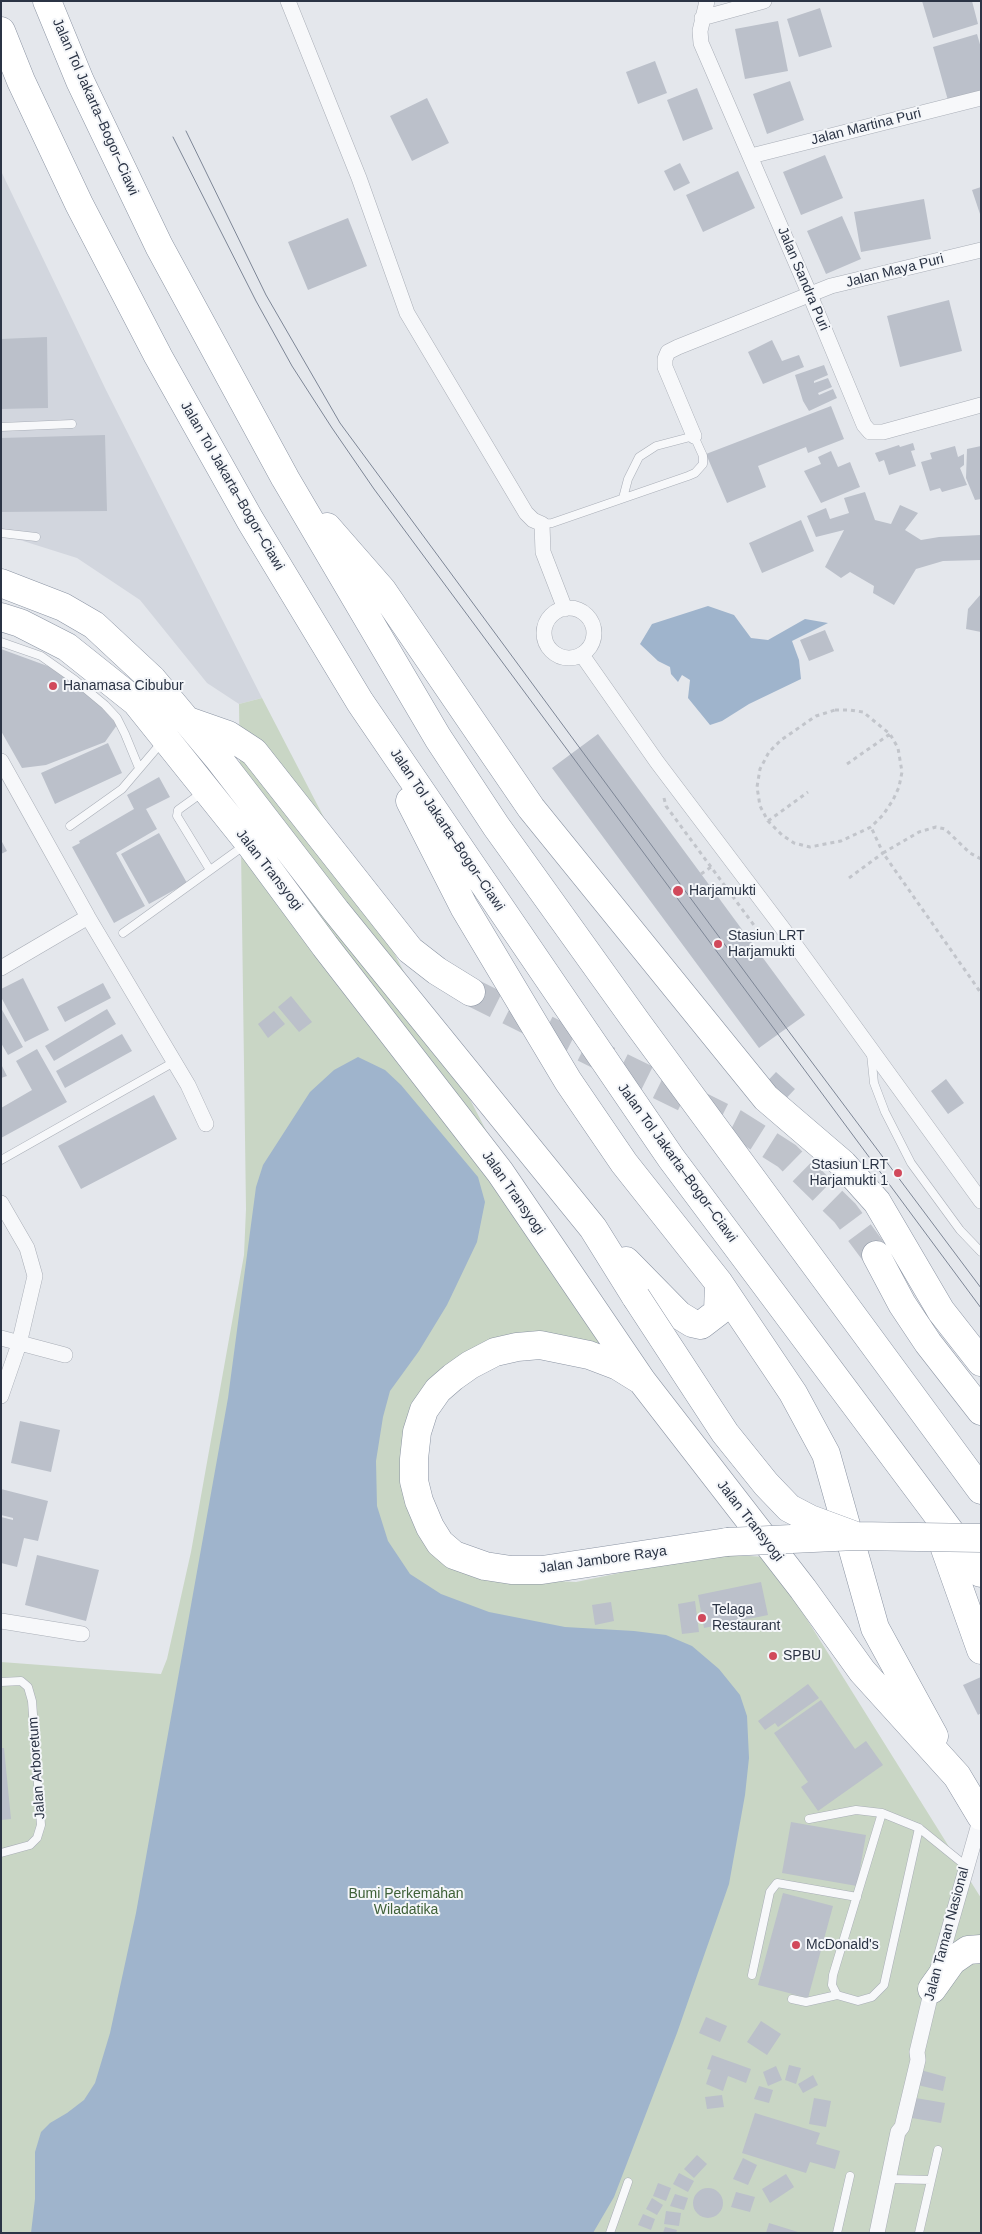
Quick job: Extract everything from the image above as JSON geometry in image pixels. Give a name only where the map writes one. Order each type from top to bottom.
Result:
[{"type":"highway","name":"Jalan Tol Jakarta–Bogor–Ciawi","points":[[47,1],[80,81],[159,246],[285,478],[423,713],[496,826],[644,1032],[981,1490]]},
{"type":"highway","name":"Jalan Tol Jakarta–Bogor–Ciawi","points":[[1,31],[21,81],[79,204],[158,356],[250,520],[360,702],[671,1158],[981,1573]]},
{"type":"highway","points":[[285,478],[382,590],[531,808],[766,1098],[843,1164],[877,1202],[941,1312],[981,1362]]},
{"type":"highway","name":"Jalan Transyogi","points":[[1,583],[63,607],[94,624],[152,679],[188,721],[336,911],[593,1228],[726,1433],[766,1484],[789,1508],[810,1519],[856,1536]]},
{"type":"highway","name":"Jalan Transyogi","points":[[1,616],[20,622],[67,647],[136,702],[249,843],[500,1172],[642,1381],[803,1589],[862,1671],[957,1776],[981,1817]]},
{"type":"highway","points":[[360,702],[464,907],[568,1081],[624,1163],[719,1284],[794,1394],[826,1454],[875,1628],[957,1776]]},
{"type":"highway","points":[[188,721],[228,736],[254,752],[410,950],[437,972],[471,992]]},
{"type":"highway","points":[[314,929],[336,911]]},
{"type":"highway","points":[[593,1228],[679,1315],[692,1323],[701,1325],[718,1312],[719,1284]]},
{"type":"highway","points":[[876,1255],[902,1304],[928,1343],[981,1411]]},
{"type":"highway","name":"Jalan Jambore Raya","points":[[642,1381],[618,1366],[590,1355],[540,1345],[517,1346],[496,1352],[470,1365],[438,1390],[424,1410],[416,1432],[414,1481],[419,1502],[430,1527],[440,1543],[454,1555],[485,1566],[511,1570],[542,1570],[728,1542],[856,1536],[981,1538]]},
{"type":"highway","points":[[927,1500],[981,1650]]},
{"type":"highway","points":[[932,1990],[952,1961],[968,1950],[981,1949]]},
{"type":"street","points":[[288,1],[359,178],[407,313],[526,513],[533,520],[542,524],[543,552],[565,609]]},
{"type":"street","name":"Jalan Sandra Puri","points":[[707,1],[700,31],[701,43],[810,295],[859,417],[870,432],[883,432],[981,405]]},
{"type":"street","points":[[702,18],[764,1]]},
{"type":"street","name":"Jalan Martina Puri","points":[[751,156],[981,98]]},
{"type":"street","name":"Jalan Maya Puri","points":[[694,436],[665,368],[665,359],[668,352],[831,286],[981,250]]},
{"type":"street","points":[[565,609],[580,611],[591,621],[594,636],[588,650],[574,658],[559,656],[552,652],[545,638],[547,623],[557,612],[565,609]]},
{"type":"street","points":[[582,655],[657,762],[870,1047],[981,1201]]},
{"type":"street","points":[[1,761],[88,917],[174,1062],[206,1124]]},
{"type":"street","points":[[1,968],[88,917]]},
{"type":"street","points":[[1,1203],[27,1248],[35,1276],[19,1344],[1,1396]]},
{"type":"street","points":[[1,1338],[65,1355]]},
{"type":"street","points":[[1,1621],[82,1634]]},
{"type":"street","name":"Jalan Taman Nasional","points":[[877,2233],[898,2132],[902,2127],[932,1990],[981,1817]]},
{"type":"lane","points":[[1,427],[72,424]]},
{"type":"lane","points":[[542,524],[623,498],[688,476],[700,469],[703,464],[703,456],[694,436],[656,446],[639,456],[628,479],[623,498]]},
{"type":"lane","points":[[1,533],[36,537]]},
{"type":"lane","points":[[1,642],[41,656],[75,680],[105,705],[117,718],[139,768]]},
{"type":"lane","points":[[70,826],[122,789],[165,739]]},
{"type":"lane","points":[[206,790],[178,810],[177,816],[210,870]]},
{"type":"lane","points":[[123,933],[249,843]]},
{"type":"lane","points":[[870,1047],[877,1090],[885,1112],[911,1163],[960,1230],[981,1252]]},
{"type":"lane","points":[[1,1160],[174,1062]]},
{"type":"lane","name":"Jalan Arboretum","points":[[1,1682],[21,1681],[28,1687],[32,1701],[41,1825],[37,1838],[30,1845],[1,1853]]},
{"type":"lane","points":[[809,1819],[856,1810],[882,1813],[919,1828],[966,1866]]},
{"type":"lane","points":[[837,1995],[832,1985],[832,1976],[882,1813]]},
{"type":"lane","points":[[792,2000],[806,2002],[837,1995],[858,2001],[872,1997],[884,1984],[919,1828]]},
{"type":"lane","points":[[752,1975],[770,1892],[777,1883],[857,1897]]},
{"type":"lane","points":[[918,2233],[938,2150]]},
{"type":"lane","points":[[838,2233],[850,2176]]},
{"type":"lane","points":[[888,2179],[931,2180]]},
{"type":"lane","points":[[610,2233],[628,2182]]},
{"type":"path","points":[[835,710],[850,710],[863,712],[890,734],[901,758],[902,772],[899,787],[883,815],[871,827],[841,841],[810,847],[794,842],[782,835],[768,821],[760,806],[757,787],[760,769],[769,752],[797,729],[816,716],[835,710]]},
{"type":"path","points":[[847,764],[890,734]]},
{"type":"path","points":[[768,821],[808,792]]},
{"type":"path","points":[[666,806],[756,928]]},
{"type":"path","points":[[849,878],[883,853],[919,832],[936,826],[945,829],[970,853],[981,859]]},
{"type":"path","points":[[871,827],[883,853],[981,994]]},
{"type":"path","points":[[701,874],[711,867]]},
{"type":"shaded area","points":[[1,171],[106,390],[262,698],[239,704],[207,683],[140,600],[77,558],[1,534]]},
{"type":"green space","name":"Bumi Perkemahan Wiladatika","points":[[262,698],[533,1221],[630,1362],[589,1346],[467,1361],[409,1455],[453,1562],[473,1577],[576,1582],[712,1554],[768,1557],[981,1898],[981,2233],[1,2233],[1,1662],[161,1674],[167,1659],[191,1552],[244,1255],[246,1209],[239,704]]},
{"type":"water","points":[[708,606],[734,615],[751,638],[768,640],[805,619],[828,623],[792,641],[799,660],[801,679],[749,704],[722,721],[710,725],[688,698],[690,680],[682,675],[678,682],[671,674],[670,667],[658,661],[640,644],[652,624]]},
{"type":"water","points":[[358,1057],[385,1070],[401,1085],[478,1177],[485,1202],[477,1242],[447,1305],[419,1351],[390,1391],[383,1417],[376,1461],[377,1506],[388,1541],[410,1574],[441,1594],[489,1612],[565,1627],[666,1635],[692,1646],[719,1669],[740,1695],[747,1716],[749,1758],[745,1795],[729,1884],[677,2033],[614,2197],[593,2233],[31,2233],[35,2199],[35,2152],[41,2132],[50,2123],[84,2100],[95,2083],[110,2033],[136,1913],[228,1398],[256,1187],[263,1165],[310,1092],[334,1070]]},
{"type":"building","points":[[922,1],[972,1],[978,24],[933,38]]},
{"type":"building","points":[[820,8],[832,47],[799,57],[787,19]]},
{"type":"building","points":[[778,21],[788,71],[745,79],[735,29]]},
{"type":"building","points":[[977,34],[981,48],[981,95],[949,104],[933,47]]},
{"type":"building","points":[[655,61],[667,93],[638,104],[626,72]]},
{"type":"building","points":[[790,81],[804,120],[767,134],[753,94]]},
{"type":"building","points":[[697,88],[713,129],[683,141],[667,100]]},
{"type":"building","points":[[427,98],[449,143],[412,161],[390,116]]},
{"type":"building","points":[[825,155],[843,198],[801,215],[783,172]]},
{"type":"building","points":[[680,163],[690,183],[674,191],[664,171]]},
{"type":"building","points":[[738,171],[755,208],[703,232],[686,195]]},
{"type":"building","points":[[981,187],[981,214],[980,214],[972,190]]},
{"type":"building","points":[[924,199],[931,239],[861,252],[854,212]]},
{"type":"building","points":[[842,216],[861,259],[826,274],[807,231]]},
{"type":"building","points":[[348,218],[367,266],[308,290],[288,242]]},
{"type":"building","points":[[949,300],[962,351],[900,367],[887,316]]},
{"type":"building","points":[[47,337],[48,408],[1,409],[1,339]]},
{"type":"building","points":[[772,340],[782,361],[799,355],[804,367],[763,384],[748,352]]},
{"type":"building","points":[[824,365],[828,375],[814,381],[814,383],[828,378],[832,387],[818,393],[819,395],[833,389],[837,398],[809,411],[803,401],[795,375]]},
{"type":"building","points":[[831,406],[844,439],[808,453],[806,447],[758,466],[766,487],[727,503],[706,454]]},
{"type":"building","points":[[105,435],[107,511],[1,512],[1,438]]},
{"type":"building","points":[[913,443],[915,450],[911,451],[916,466],[889,475],[884,460],[879,462],[875,453],[899,445],[900,447]]},
{"type":"building","points":[[955,446],[958,457],[964,454],[964,465],[960,468],[967,485],[942,492],[940,488],[930,491],[921,462],[932,459],[930,453]]},
{"type":"building","points":[[981,446],[981,499],[975,500],[966,478],[967,449]]},
{"type":"building","points":[[831,451],[838,467],[850,462],[860,487],[821,503],[804,471],[821,464],[818,457]]},
{"type":"building","points":[[865,492],[875,520],[891,524],[900,505],[918,513],[905,530],[921,540],[981,535],[981,560],[943,561],[916,569],[894,605],[873,593],[874,586],[850,572],[841,578],[825,567],[844,530],[816,537],[807,516],[826,508],[830,519],[849,513],[844,498]]},
{"type":"building","points":[[801,520],[814,551],[762,573],[749,543]]},
{"type":"building","points":[[981,594],[981,632],[966,629],[968,609]]},
{"type":"building","points":[[825,630],[834,651],[809,661],[800,640]]},
{"type":"building","points":[[1,649],[53,668],[89,692],[117,725],[105,742],[46,765],[22,768],[1,731]]},
{"type":"building","name":"Stasiun LRT Harjamukti","points":[[598,734],[805,1015],[759,1048],[552,768]]},
{"type":"building","points":[[108,743],[122,773],[55,804],[41,773]]},
{"type":"building","points":[[159,777],[170,797],[146,809],[157,829],[116,853],[145,906],[114,923],[72,847],[134,809],[127,795]]},
{"type":"building","points":[[159,833],[187,883],[149,904],[121,854]]},
{"type":"building","points":[[1,840],[7,851],[1,854]]},
{"type":"building","points":[[23,978],[49,1030],[25,1042],[1,997],[1,989]]},
{"type":"building","points":[[103,983],[111,998],[65,1022],[57,1007]]},
{"type":"building","points":[[291,996],[312,1022],[299,1032],[278,1007]]},
{"type":"building","points":[[1,1008],[23,1047],[8,1055],[1,1043]]},
{"type":"building","points":[[107,1009],[116,1024],[54,1061],[45,1046]]},
{"type":"building","points":[[274,1011],[285,1024],[268,1038],[258,1024]]},
{"type":"building","points":[[122,1034],[132,1051],[65,1088],[56,1071]]},
{"type":"building","points":[[37,1049],[67,1102],[1,1138],[1,1108],[32,1090],[16,1061]]},
{"type":"building","points":[[1,1064],[7,1076],[1,1078]]},
{"type":"building","points":[[776,1072],[795,1089],[779,1106],[760,1089]]},
{"type":"building","points":[[946,1079],[964,1103],[948,1114],[931,1091]]},
{"type":"building","points":[[154,1095],[177,1139],[81,1189],[58,1146]]},
{"type":"building","points":[[20,1421],[60,1430],[51,1472],[11,1463]]},
{"type":"building","points":[[1,1489],[48,1501],[38,1541],[24,1538],[17,1567],[1,1563],[1,1517],[13,1520],[13,1518],[1,1515]]},
{"type":"building","points":[[37,1555],[99,1570],[86,1621],[25,1605]]},
{"type":"building","points":[[761,1582],[768,1615],[704,1628],[698,1595]]},
{"type":"building","points":[[695,1601],[699,1632],[682,1634],[678,1604]]},
{"type":"building","points":[[611,1602],[614,1621],[595,1625],[592,1605]]},
{"type":"building","points":[[981,1677],[981,1713],[978,1715],[963,1685]]},
{"type":"building","points":[[808,1684],[819,1698],[778,1727],[775,1723],[765,1730],[758,1721]]},
{"type":"building","points":[[821,1700],[855,1749],[866,1741],[883,1765],[818,1811],[801,1787],[808,1782],[774,1733]]},
{"type":"building","points":[[1,1748],[4,1748],[11,1819],[1,1820]]},
{"type":"building","points":[[791,1822],[866,1835],[857,1886],[782,1873]]},
{"type":"building","name":"McDonald's","points":[[783,1893],[833,1906],[808,1998],[758,1985]]},
{"type":"building","points":[[706,2017],[727,2026],[720,2042],[699,2033]]},
{"type":"building","points":[[761,2021],[781,2034],[767,2055],[747,2042]]},
{"type":"building","points":[[712,2055],[751,2069],[746,2083],[728,2076],[723,2091],[706,2084],[711,2070],[707,2069]]},
{"type":"building","points":[[789,2065],[801,2068],[796,2084],[785,2080]]},
{"type":"building","points":[[776,2066],[782,2080],[768,2086],[763,2072]]},
{"type":"building","points":[[917,2069],[946,2077],[943,2091],[913,2084]]},
{"type":"building","points":[[813,2075],[818,2085],[803,2093],[798,2084]]},
{"type":"building","points":[[759,2086],[773,2090],[769,2103],[754,2099]]},
{"type":"building","points":[[722,2095],[724,2107],[707,2109],[705,2097]]},
{"type":"building","points":[[910,2097],[945,2103],[941,2123],[906,2117]]},
{"type":"building","points":[[814,2098],[831,2101],[826,2127],[809,2124]]},
{"type":"building","points":[[755,2113],[820,2133],[816,2144],[840,2151],[835,2169],[810,2162],[806,2173],[742,2153]]},
{"type":"building","points":[[697,2155],[707,2164],[694,2178],[684,2169]]},
{"type":"building","points":[[743,2158],[757,2165],[748,2185],[733,2179]]},
{"type":"building","points":[[679,2173],[694,2181],[688,2192],[673,2184]]},
{"type":"building","points":[[786,2174],[794,2187],[770,2203],[762,2189]]},
{"type":"building","points":[[658,2183],[671,2188],[666,2201],[653,2196]]},
{"type":"building","points":[[708,2188],[719,2192],[723,2203],[719,2214],[708,2218],[697,2214],[693,2203],[697,2192]]},
{"type":"building","points":[[736,2192],[755,2197],[750,2212],[731,2207]]},
{"type":"building","points":[[675,2194],[688,2198],[684,2210],[670,2206]]},
{"type":"building","points":[[652,2198],[663,2205],[657,2215],[646,2209]]},
{"type":"building","points":[[666,2211],[681,2213],[679,2226],[664,2224]]},
{"type":"building","points":[[643,2214],[655,2219],[651,2230],[638,2225]]},
{"type":"building","points":[[769,2223],[798,2232],[798,2233],[766,2233]]},
{"type":"building","points":[[665,2227],[677,2230],[676,2233],[663,2233]]},
{"type":"tunnel","points":[[471,992],[735,1123],[787,1156],[845,1213],[876,1255]]},
{"type":"tram line","points":[[186,131],[266,295],[340,423],[790,1033],[981,1288]]},
{"type":"tram line","points":[[173,137],[256,301],[292,366],[374,489],[981,1308]]},
{"type":"place","name":"Hanamasa Cibubur","points":[[53,686]]},
{"type":"place","name":"Harjamukti","points":[[678,891]]},
{"type":"place","name":"Stasiun LRT Harjamukti","points":[[718,944]]},
{"type":"place","name":"Stasiun LRT Harjamukti 1","points":[[898,1173]]},
{"type":"place","name":"Telaga Restaurant","points":[[702,1618]]},
{"type":"place","name":"SPBU","points":[[773,1656]]},
{"type":"place","name":"McDonald's","points":[[796,1945]]}]
